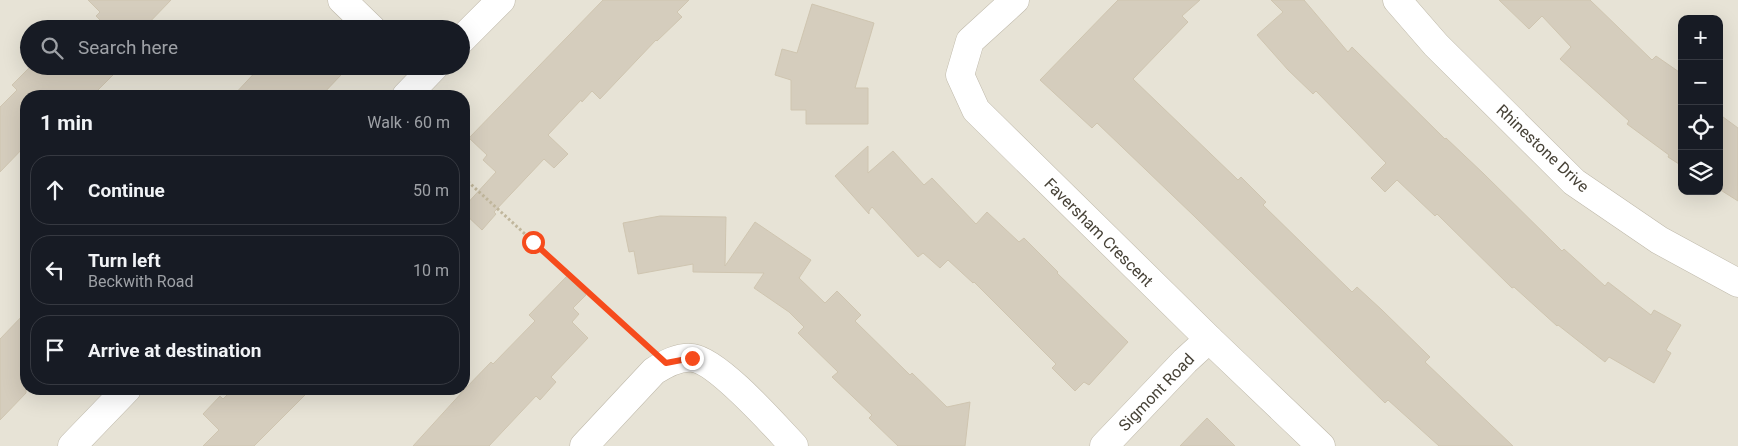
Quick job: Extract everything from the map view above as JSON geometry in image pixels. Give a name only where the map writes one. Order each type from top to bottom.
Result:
[{"type":"street","points":[[342,0],[363,20]]},
{"type":"street","points":[[470,31],[501,0]]},
{"type":"street","name":"Faversham Crescent","points":[[1015,0],[970,40],[960,75],[976,110],[1321,446]]},
{"type":"street","name":"Rhinestone Drive","points":[[1397,0],[1436,45],[1574,182],[1659,240],[1738,283]]},
{"type":"street","name":"Sigmont Road","points":[[1104,446],[1185,361],[1209,339]]},
{"type":"street","points":[[584,446],[654,371],[666,363],[692,358],[709,363],[725,376],[794,446]]},
{"type":"street","points":[[72,446],[121,395]]},
{"type":"path","points":[[470,183],[666,363]]},
{"type":"shaded area","points":[[0,0],[1738,0],[1738,446],[0,446]]},
{"type":"building","points":[[88,0],[171,0],[152,20],[100,20],[96,16],[100,12]]},
{"type":"building","points":[[603,0],[689,0],[677,12],[682,17],[656,40],[600,99],[592,91],[548,135],[568,154],[554,168],[544,159],[494,212],[496,214],[482,230],[470,219],[470,200],[496,172],[483,160],[487,155],[470,137]]},
{"type":"building","points":[[1118,0],[1200,0],[1182,16],[1188,22],[1133,79],[1238,180],[1241,177],[1266,202],[1263,205],[1352,292],[1357,287],[1382,310],[1430,357],[1425,362],[1513,446],[1439,446],[1388,400],[1385,403],[1097,123],[1092,128],[1040,80]]},
{"type":"building","points":[[1271,0],[1304,0],[1348,52],[1352,47],[1562,251],[1564,249],[1605,286],[1608,282],[1651,315],[1654,310],[1681,325],[1666,350],[1671,353],[1654,383],[1609,357],[1605,362],[1557,326],[1514,287],[1512,288],[1437,214],[1435,216],[1397,180],[1385,192],[1371,178],[1386,163],[1316,91],[1313,94],[1288,70],[1257,35],[1283,12]]},
{"type":"building","points":[[1499,0],[1590,0],[1652,60],[1656,56],[1678,71],[1678,163],[1627,124],[1629,121],[1560,59],[1571,47],[1542,16],[1529,29]]},
{"type":"building","points":[[812,4],[874,23],[855,88],[868,88],[868,124],[806,124],[806,110],[791,110],[791,80],[775,75],[782,49],[797,53]]},
{"type":"building","points":[[22,75],[113,75],[98,90],[20,90],[20,151],[0,172],[0,107],[17,90],[12,85]]},
{"type":"building","points":[[253,75],[341,75],[327,90],[239,90]]},
{"type":"building","points":[[1723,117],[1738,128],[1738,201],[1723,192]]},
{"type":"building","points":[[868,146],[868,173],[893,151],[924,185],[932,178],[976,224],[987,212],[1019,242],[1024,238],[1128,342],[1089,385],[1084,382],[1075,391],[1052,368],[1056,364],[974,282],[948,260],[940,268],[923,253],[918,257],[872,207],[869,214],[835,176]]},
{"type":"building","points":[[660,216],[726,217],[725,266],[755,222],[811,260],[799,278],[825,303],[837,291],[861,315],[855,321],[910,375],[912,373],[947,407],[970,402],[965,446],[898,446],[869,418],[872,415],[832,377],[838,372],[798,333],[804,327],[789,312],[754,288],[764,273],[693,272],[693,264],[638,274],[634,251],[629,252],[623,223]]},
{"type":"building","points":[[567,276],[586,295],[573,308],[579,314],[572,322],[588,338],[551,377],[556,382],[540,400],[536,396],[489,446],[413,446],[459,395],[470,395],[470,384],[491,362],[493,364],[535,321],[529,315]]},
{"type":"building","points":[[20,318],[20,395],[24,395],[0,420],[0,339]]},
{"type":"building","points":[[227,395],[305,395],[254,446],[203,446],[219,430],[203,414],[220,396],[223,399]]},
{"type":"building","points":[[1207,418],[1235,446],[1180,446]]},
{"type":"route","points":[[533,242],[666,363],[692,358]]}]
